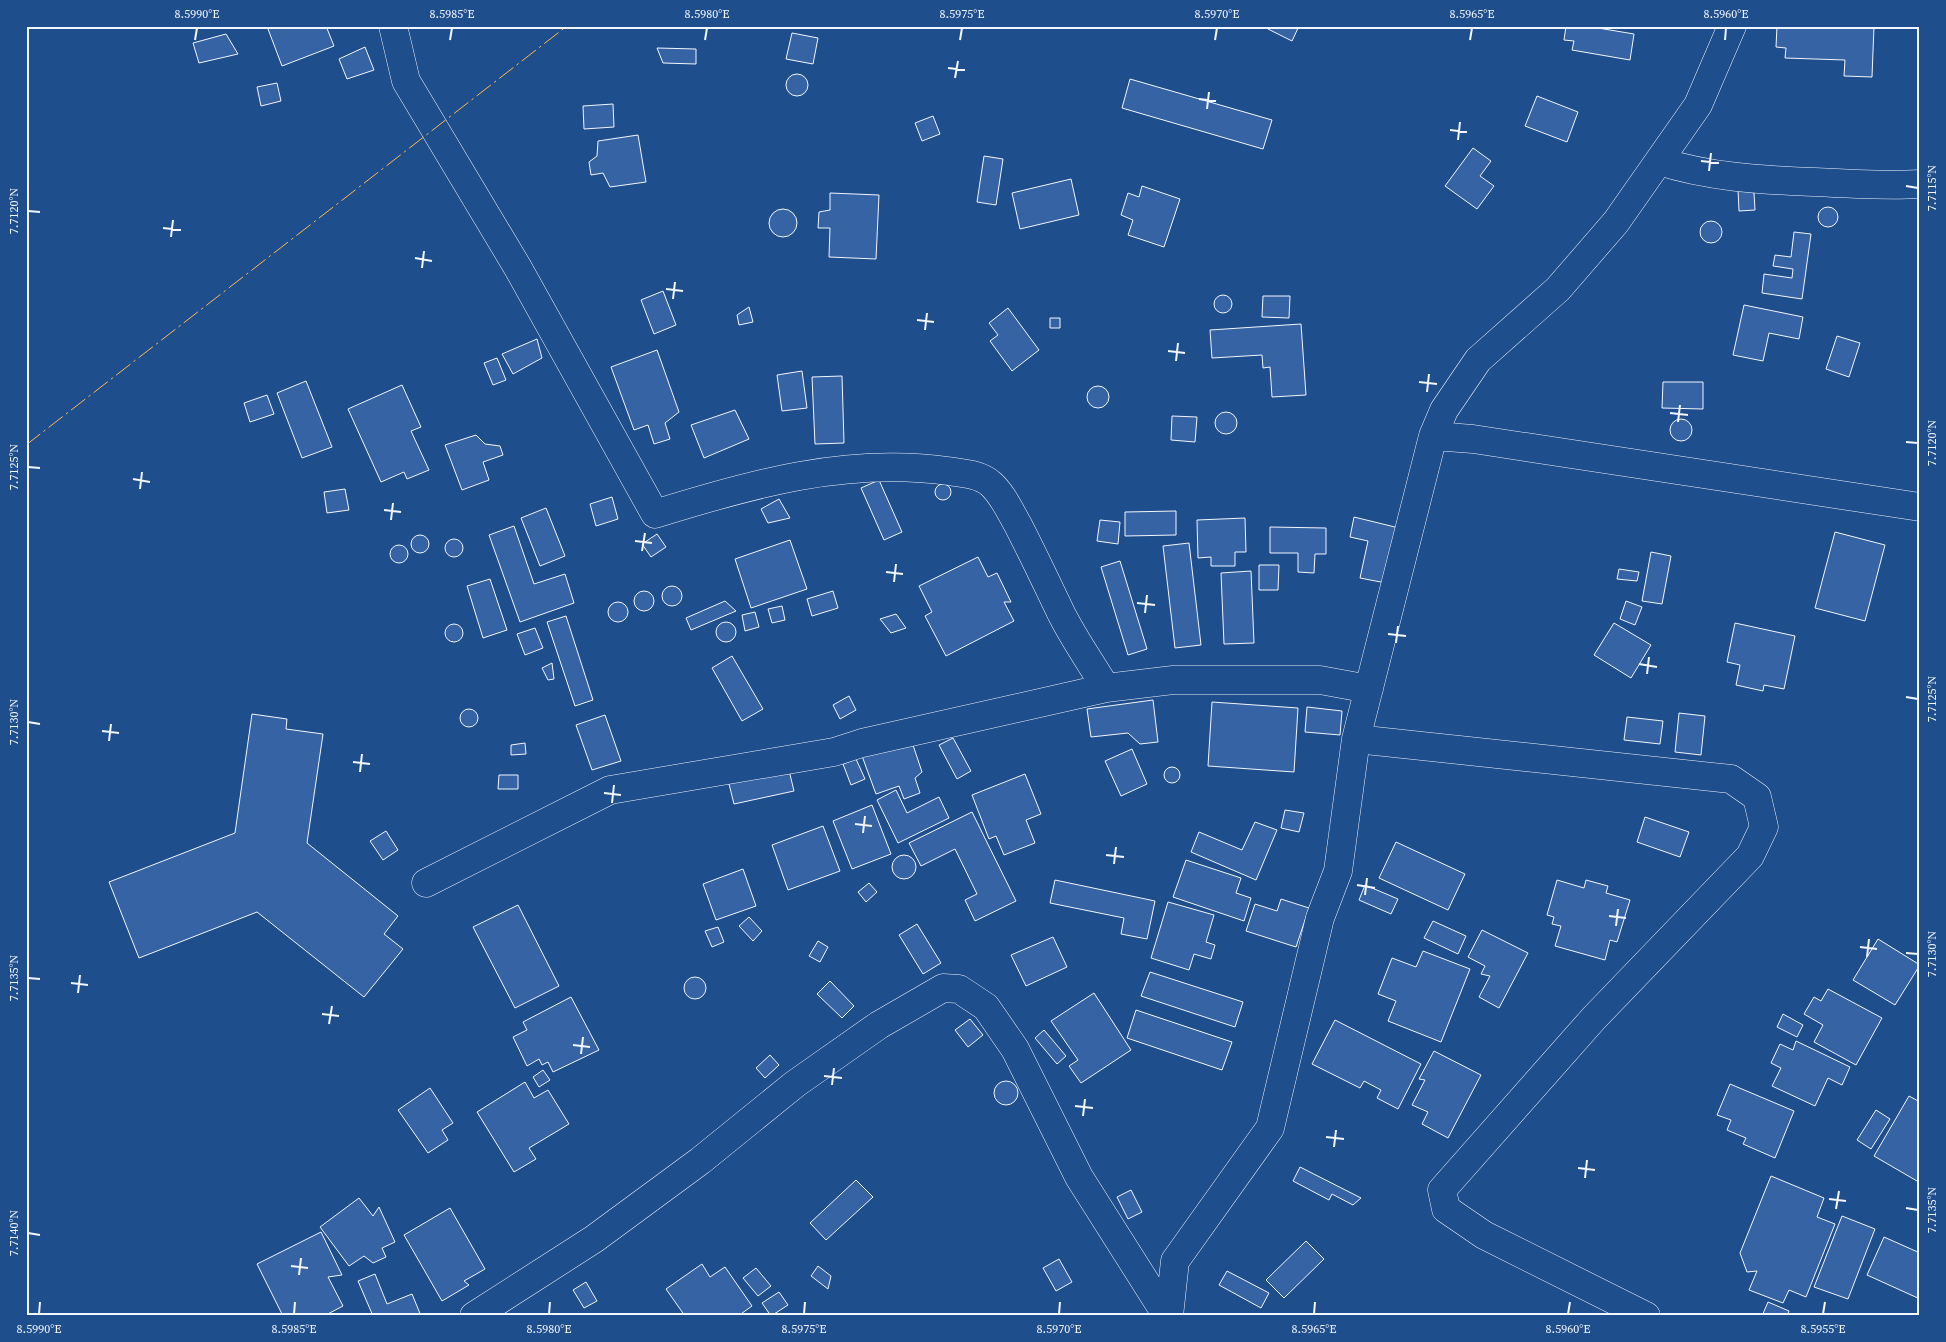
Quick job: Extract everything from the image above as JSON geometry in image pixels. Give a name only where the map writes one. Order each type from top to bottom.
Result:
[{"type":"street","points":[[393,26],[406,80],[518,268],[655,514],[763,483],[836,470],[886,468],[934,470],[987,480],[1009,508],[1042,571],[1062,615],[1106,688]]},
{"type":"street","points":[[1168,1316],[1175,1261],[1270,1128],[1320,918],[1338,871],[1356,740],[1433,436],[1444,410],[1478,360],[1558,290],[1616,222],[1698,105],[1732,26]]},
{"type":"street","points":[[1659,161],[1703,172],[1766,180],[1886,186],[1920,184]]},
{"type":"street","points":[[1433,436],[1473,439],[1920,507]]},
{"type":"street","points":[[426,882],[610,790],[834,752],[862,743],[1106,688],[1173,680],[1320,680],[1369,689]]},
{"type":"street","points":[[1356,740],[1731,779],[1758,796],[1764,828],[1750,856],[1594,1018],[1442,1190],[1446,1209],[1484,1235],[1646,1316]]},
{"type":"street","points":[[474,1316],[594,1240],[700,1161],[795,1084],[880,1025],[943,988],[959,989],[986,1007],[1015,1049],[1080,1177],[1168,1316]]},
{"type":"building","points":[[274,26],[326,26],[334,46],[282,66],[268,29]]},
{"type":"building","points":[[1269,26],[1299,26],[1292,41],[1268,29]]},
{"type":"building","points":[[1566,26],[1586,26],[1634,34],[1630,60],[1572,50],[1574,41],[1564,40]]},
{"type":"building","points":[[1777,26],[1874,26],[1872,77],[1844,76],[1845,60],[1785,58],[1786,48],[1776,47]]},
{"type":"building","points":[[792,33],[818,38],[813,64],[786,59]]},
{"type":"building","points":[[226,34],[238,54],[199,63],[193,43]]},
{"type":"building","points":[[365,47],[374,70],[347,79],[339,59]]},
{"type":"building","points":[[657,48],[696,49],[696,64],[663,63]]},
{"type":"building","points":[[797,74],[805,77],[808,85],[805,93],[797,96],[789,93],[786,85],[789,77]]},
{"type":"building","points":[[1130,79],[1272,120],[1263,149],[1122,108]]},
{"type":"building","points":[[277,83],[281,101],[261,106],[257,87]]},
{"type":"building","points":[[1537,96],[1578,112],[1567,142],[1525,126]]},
{"type":"building","points":[[613,104],[614,127],[584,129],[583,106]]},
{"type":"building","points":[[933,116],[940,134],[922,141],[915,123]]},
{"type":"building","points":[[638,135],[646,182],[610,187],[603,173],[591,175],[589,162],[597,156],[598,141]]},
{"type":"building","points":[[1473,148],[1491,161],[1480,176],[1494,186],[1477,209],[1445,186]]},
{"type":"building","points":[[984,156],[1003,159],[996,205],[977,202]]},
{"type":"building","points":[[1071,179],[1079,215],[1020,229],[1012,193]]},
{"type":"building","points":[[1142,186],[1180,199],[1164,247],[1128,235],[1133,220],[1121,215],[1128,193],[1139,197]]},
{"type":"building","points":[[1738,189],[1754,193],[1755,210],[1739,211]]},
{"type":"building","points":[[830,193],[879,195],[876,259],[829,257],[830,228],[818,228],[819,212],[830,210]]},
{"type":"building","points":[[1824,207],[1832,207],[1838,213],[1838,221],[1832,227],[1824,227],[1818,221],[1818,213]]},
{"type":"building","points":[[783,209],[793,213],[797,223],[793,233],[783,237],[773,233],[769,223],[773,213]]},
{"type":"building","points":[[1711,221],[1721,228],[1722,232],[1715,242],[1711,243],[1701,236],[1700,232],[1707,222]]},
{"type":"building","points":[[1794,232],[1811,234],[1802,299],[1762,293],[1764,274],[1792,278],[1793,269],[1773,266],[1775,255],[1791,257]]},
{"type":"building","points":[[663,291],[676,325],[654,334],[641,300]]},
{"type":"building","points":[[1223,295],[1229,298],[1232,304],[1229,310],[1223,313],[1217,310],[1214,304],[1217,298]]},
{"type":"building","points":[[1263,296],[1290,296],[1289,318],[1262,317]]},
{"type":"building","points":[[1744,305],[1803,317],[1799,339],[1769,333],[1763,361],[1733,355]]},
{"type":"building","points":[[749,307],[753,322],[739,325],[737,315]]},
{"type":"building","points":[[1008,308],[1039,350],[1012,371],[990,341],[998,335],[989,323]]},
{"type":"building","points":[[1050,318],[1060,318],[1060,328],[1050,328]]},
{"type":"building","points":[[1301,324],[1306,395],[1272,397],[1270,367],[1263,368],[1262,355],[1212,358],[1210,330]]},
{"type":"building","points":[[1837,336],[1860,343],[1849,377],[1826,369]]},
{"type":"building","points":[[537,339],[542,358],[513,374],[502,354]]},
{"type":"building","points":[[657,350],[679,412],[665,423],[670,439],[654,444],[648,425],[634,430],[611,367]]},
{"type":"building","points":[[497,358],[506,380],[493,385],[484,363]]},
{"type":"building","points":[[802,371],[807,408],[782,411],[777,375]]},
{"type":"building","points":[[842,376],[844,443],[815,444],[812,377]]},
{"type":"building","points":[[306,381],[332,447],[302,458],[277,393]]},
{"type":"building","points":[[1663,382],[1703,382],[1703,409],[1662,408]]},
{"type":"building","points":[[402,385],[421,427],[411,431],[429,470],[407,479],[404,472],[381,482],[348,409]]},
{"type":"building","points":[[1098,386],[1106,389],[1109,397],[1106,405],[1098,408],[1090,405],[1087,397],[1090,389]]},
{"type":"building","points":[[267,395],[274,414],[250,422],[244,403]]},
{"type":"building","points":[[735,410],[749,439],[704,458],[691,425]]},
{"type":"building","points":[[1222,412],[1230,412],[1237,419],[1237,427],[1230,434],[1222,434],[1215,427],[1215,419]]},
{"type":"building","points":[[1172,416],[1197,417],[1195,442],[1171,440]]},
{"type":"building","points":[[1681,419],[1691,426],[1692,430],[1685,440],[1681,441],[1671,434],[1670,430],[1677,420]]},
{"type":"building","points":[[476,435],[485,444],[500,446],[503,455],[483,462],[489,480],[462,490],[445,445]]},
{"type":"building","points":[[879,480],[902,532],[884,540],[861,488]]},
{"type":"building","points":[[943,484],[949,486],[951,492],[949,498],[943,500],[937,498],[935,492],[937,486]]},
{"type":"building","points":[[345,489],[349,510],[327,513],[324,492]]},
{"type":"building","points":[[612,497],[618,519],[596,526],[590,504]]},
{"type":"building","points":[[779,499],[790,518],[768,523],[761,509]]},
{"type":"building","points":[[546,508],[565,556],[540,566],[521,518]]},
{"type":"building","points":[[1176,511],[1176,535],[1125,536],[1125,512]]},
{"type":"building","points":[[1354,517],[1399,528],[1386,583],[1360,578],[1368,541],[1350,537]]},
{"type":"building","points":[[1245,518],[1246,552],[1235,552],[1235,566],[1211,566],[1211,557],[1198,558],[1197,520]]},
{"type":"building","points":[[1100,520],[1120,522],[1118,544],[1097,541]]},
{"type":"building","points":[[514,526],[534,584],[565,574],[574,603],[520,622],[489,535]]},
{"type":"building","points":[[1270,527],[1326,528],[1326,554],[1315,554],[1314,573],[1298,572],[1298,553],[1270,553]]},
{"type":"building","points":[[1835,532],[1885,545],[1865,621],[1815,608]]},
{"type":"building","points":[[657,534],[666,547],[651,557],[642,544]]},
{"type":"building","points":[[420,535],[426,538],[429,544],[426,550],[420,553],[414,550],[411,544],[414,538]]},
{"type":"building","points":[[454,539],[460,542],[463,548],[460,554],[454,557],[448,554],[445,548],[448,542]]},
{"type":"building","points":[[790,540],[807,589],[751,608],[735,559]]},
{"type":"building","points":[[1189,543],[1201,645],[1175,648],[1163,546]]},
{"type":"building","points":[[399,545],[405,548],[408,554],[405,560],[399,563],[393,560],[390,554],[393,548]]},
{"type":"building","points":[[1651,552],[1671,556],[1662,604],[1642,601]]},
{"type":"building","points":[[978,557],[988,577],[997,573],[1011,602],[1004,602],[1014,621],[946,656],[925,616],[932,612],[919,586]]},
{"type":"building","points":[[1120,561],[1147,649],[1128,655],[1101,567]]},
{"type":"building","points":[[1259,565],[1279,565],[1278,590],[1259,590]]},
{"type":"building","points":[[1619,569],[1639,572],[1637,581],[1617,579]]},
{"type":"building","points":[[1251,571],[1254,643],[1224,644],[1221,573]]},
{"type":"building","points":[[490,579],[507,630],[483,638],[467,586]]},
{"type":"building","points":[[672,586],[679,589],[682,596],[679,603],[672,606],[665,603],[662,596],[665,589]]},
{"type":"building","points":[[644,591],[651,594],[654,601],[651,608],[644,611],[637,608],[634,601],[637,594]]},
{"type":"building","points":[[833,591],[838,608],[812,616],[807,599]]},
{"type":"building","points":[[725,601],[736,611],[691,630],[686,618]]},
{"type":"building","points":[[1626,601],[1642,607],[1635,625],[1620,619]]},
{"type":"building","points":[[618,602],[625,605],[628,612],[625,619],[618,622],[611,619],[608,612],[611,605]]},
{"type":"building","points":[[782,606],[785,620],[772,623],[768,609]]},
{"type":"building","points":[[755,612],[759,627],[745,631],[742,615]]},
{"type":"building","points":[[896,614],[906,628],[891,633],[880,619]]},
{"type":"building","points":[[566,616],[593,700],[575,706],[547,622]]},
{"type":"building","points":[[726,622],[733,625],[736,632],[733,639],[726,642],[719,639],[716,632],[719,625]]},
{"type":"building","points":[[1614,623],[1651,645],[1631,678],[1594,655]]},
{"type":"building","points":[[1735,623],[1795,636],[1784,689],[1764,685],[1763,691],[1736,685],[1740,665],[1727,662]]},
{"type":"building","points":[[454,624],[460,627],[463,633],[460,639],[454,642],[448,639],[445,633],[448,627]]},
{"type":"building","points":[[535,628],[543,648],[525,655],[517,634]]},
{"type":"building","points":[[732,656],[763,709],[742,721],[712,668]]},
{"type":"building","points":[[552,663],[554,679],[548,680],[542,668]]},
{"type":"building","points":[[849,696],[856,710],[840,719],[833,705]]},
{"type":"building","points":[[1153,700],[1158,742],[1140,744],[1128,733],[1091,737],[1087,709]]},
{"type":"building","points":[[1212,702],[1298,708],[1294,772],[1208,766]]},
{"type":"building","points":[[1307,707],[1342,711],[1340,735],[1305,732]]},
{"type":"building","points":[[469,709],[475,712],[478,718],[475,724],[469,727],[463,724],[460,718],[463,712]]},
{"type":"building","points":[[1679,713],[1705,716],[1701,755],[1675,752]]},
{"type":"building","points":[[252,714],[287,719],[286,729],[323,734],[307,843],[398,916],[384,934],[403,949],[364,997],[257,912],[139,958],[109,882],[235,833]]},
{"type":"building","points":[[605,715],[621,761],[592,770],[576,725]]},
{"type":"building","points":[[1627,717],[1663,721],[1660,744],[1624,740]]},
{"type":"building","points":[[953,738],[971,771],[957,779],[939,745]]},
{"type":"building","points":[[911,739],[922,772],[915,778],[920,793],[904,799],[899,786],[876,794],[862,756]]},
{"type":"building","points":[[525,743],[526,754],[511,755],[511,745]]},
{"type":"building","points":[[1132,749],[1147,784],[1121,796],[1105,761]]},
{"type":"building","points":[[856,759],[865,779],[851,785],[843,764]]},
{"type":"building","points":[[788,766],[794,791],[734,804],[728,780]]},
{"type":"building","points":[[1172,767],[1178,769],[1180,775],[1178,781],[1172,783],[1166,781],[1164,775],[1166,769]]},
{"type":"building","points":[[1025,774],[1041,814],[1026,820],[1035,843],[1004,855],[996,836],[989,839],[972,795]]},
{"type":"building","points":[[499,775],[518,775],[518,789],[498,789]]},
{"type":"building","points":[[896,790],[907,813],[939,797],[949,818],[898,843],[877,800]]},
{"type":"building","points":[[872,805],[891,854],[852,869],[833,821]]},
{"type":"building","points":[[1285,810],[1304,813],[1299,832],[1281,828]]},
{"type":"building","points":[[972,812],[1016,901],[975,921],[965,900],[977,894],[955,849],[921,866],[909,843]]},
{"type":"building","points":[[1645,817],[1689,832],[1680,857],[1637,842]]},
{"type":"building","points":[[1255,822],[1277,830],[1256,880],[1191,852],[1199,832],[1242,850]]},
{"type":"building","points":[[823,826],[840,871],[788,890],[772,845]]},
{"type":"building","points":[[386,831],[398,850],[383,860],[370,841]]},
{"type":"building","points":[[1396,842],[1465,874],[1448,910],[1379,878]]},
{"type":"building","points":[[904,855],[913,858],[916,867],[913,876],[904,879],[895,876],[892,867],[895,858]]},
{"type":"building","points":[[1186,860],[1241,878],[1236,893],[1251,898],[1244,921],[1173,897]]},
{"type":"building","points":[[743,869],[756,906],[716,920],[703,884]]},
{"type":"building","points":[[1055,880],[1155,901],[1147,939],[1121,934],[1124,918],[1050,903]]},
{"type":"building","points":[[1557,880],[1584,888],[1586,880],[1608,886],[1606,893],[1630,900],[1617,942],[1610,940],[1605,960],[1555,946],[1561,926],[1552,924],[1554,917],[1547,915]]},
{"type":"building","points":[[869,883],[877,892],[866,902],[858,892]]},
{"type":"building","points":[[1365,885],[1398,899],[1391,914],[1359,900]]},
{"type":"building","points":[[1281,899],[1309,908],[1296,947],[1246,931],[1255,904],[1277,911]]},
{"type":"building","points":[[1168,902],[1214,915],[1206,942],[1215,945],[1211,959],[1194,954],[1189,970],[1151,958]]},
{"type":"building","points":[[518,905],[559,986],[515,1008],[473,927]]},
{"type":"building","points":[[749,917],[762,931],[753,941],[739,926]]},
{"type":"building","points":[[1433,921],[1466,936],[1458,954],[1424,938]]},
{"type":"building","points":[[917,924],[941,963],[923,974],[899,935]]},
{"type":"building","points":[[718,927],[724,942],[712,947],[705,931]]},
{"type":"building","points":[[1482,930],[1528,953],[1499,1008],[1479,997],[1490,976],[1481,974],[1485,966],[1468,957]]},
{"type":"building","points":[[1053,937],[1067,967],[1026,986],[1011,955]]},
{"type":"building","points":[[1878,939],[1920,965],[1895,1005],[1853,980]]},
{"type":"building","points":[[818,941],[828,947],[820,962],[809,956]]},
{"type":"building","points":[[1423,951],[1470,969],[1441,1042],[1388,1021],[1396,1001],[1378,994],[1392,958],[1416,967]]},
{"type":"building","points":[[1150,972],[1243,1002],[1235,1027],[1141,996]]},
{"type":"building","points":[[695,977],[703,980],[706,988],[703,996],[695,999],[687,996],[684,988],[687,980]]},
{"type":"building","points":[[830,981],[854,1006],[842,1018],[817,994]]},
{"type":"building","points":[[1828,989],[1882,1018],[1856,1065],[1814,1042],[1823,1025],[1804,1014],[1814,997],[1821,1001]]},
{"type":"building","points":[[1094,993],[1131,1050],[1081,1083],[1069,1066],[1078,1060],[1051,1021]]},
{"type":"building","points":[[571,997],[599,1050],[553,1072],[548,1062],[542,1065],[539,1059],[527,1066],[513,1037],[527,1030],[523,1022]]},
{"type":"building","points":[[1136,1010],[1232,1042],[1222,1070],[1127,1038]]},
{"type":"building","points":[[1783,1014],[1803,1025],[1797,1037],[1777,1027]]},
{"type":"building","points":[[970,1019],[983,1035],[968,1047],[955,1030]]},
{"type":"building","points":[[1335,1020],[1421,1064],[1398,1109],[1377,1098],[1381,1090],[1364,1081],[1360,1088],[1312,1064]]},
{"type":"building","points":[[1044,1030],[1066,1056],[1057,1064],[1035,1038]]},
{"type":"building","points":[[1796,1041],[1850,1067],[1842,1085],[1828,1078],[1815,1106],[1772,1086],[1781,1068],[1771,1063],[1780,1044],[1793,1050]]},
{"type":"building","points":[[1434,1051],[1481,1075],[1448,1138],[1422,1124],[1428,1112],[1412,1105],[1425,1080],[1419,1079]]},
{"type":"building","points":[[770,1055],[779,1065],[765,1078],[756,1068]]},
{"type":"building","points":[[543,1070],[550,1080],[539,1087],[533,1077]]},
{"type":"building","points":[[1001,1081],[1011,1081],[1018,1088],[1018,1098],[1011,1105],[1001,1105],[994,1098],[994,1088]]},
{"type":"building","points":[[525,1082],[534,1098],[548,1090],[569,1124],[529,1148],[536,1159],[514,1172],[477,1112]]},
{"type":"building","points":[[1730,1084],[1794,1111],[1775,1158],[1743,1144],[1746,1138],[1727,1130],[1731,1120],[1717,1115]]},
{"type":"building","points":[[430,1088],[453,1123],[442,1130],[448,1140],[428,1153],[398,1110]]},
{"type":"building","points":[[1909,1096],[1920,1102],[1920,1176],[1917,1181],[1874,1156]]},
{"type":"building","points":[[1876,1110],[1890,1119],[1871,1149],[1857,1140]]},
{"type":"building","points":[[1300,1167],[1361,1198],[1353,1205],[1332,1194],[1329,1200],[1293,1181]]},
{"type":"building","points":[[1771,1176],[1824,1198],[1817,1217],[1835,1224],[1806,1297],[1789,1290],[1783,1303],[1749,1290],[1757,1271],[1747,1272],[1740,1253]]},
{"type":"building","points":[[856,1180],[873,1197],[826,1240],[810,1223]]},
{"type":"building","points":[[1131,1190],[1142,1212],[1128,1219],[1117,1197]]},
{"type":"building","points":[[359,1198],[373,1216],[379,1207],[395,1242],[382,1248],[386,1257],[373,1263],[364,1256],[349,1266],[320,1227]]},
{"type":"building","points":[[450,1208],[485,1269],[464,1281],[469,1285],[442,1301],[404,1235]]},
{"type":"building","points":[[1842,1216],[1875,1229],[1848,1299],[1814,1287]]},
{"type":"building","points":[[321,1232],[342,1275],[328,1277],[343,1306],[324,1316],[283,1316],[257,1264]]},
{"type":"building","points":[[1884,1237],[1920,1253],[1920,1299],[1867,1275]]},
{"type":"building","points":[[1306,1241],[1324,1259],[1284,1298],[1266,1280]]},
{"type":"building","points":[[1059,1259],[1072,1282],[1056,1291],[1043,1268]]},
{"type":"building","points":[[702,1264],[710,1277],[725,1267],[752,1306],[738,1316],[685,1316],[666,1289]]},
{"type":"building","points":[[818,1266],[831,1276],[828,1289],[811,1276]]},
{"type":"building","points":[[756,1268],[771,1286],[758,1296],[743,1278]]},
{"type":"building","points":[[1227,1271],[1269,1293],[1261,1308],[1219,1285]]},
{"type":"building","points":[[375,1274],[387,1304],[412,1294],[421,1316],[373,1316],[358,1281]]},
{"type":"building","points":[[586,1282],[597,1301],[584,1308],[573,1290]]},
{"type":"building","points":[[779,1292],[788,1305],[771,1316],[762,1303]]},
{"type":"building","points":[[1768,1302],[1789,1311],[1787,1316],[1762,1316]]},
{"type":"power","points":[[26,445],[567,26]]}]
